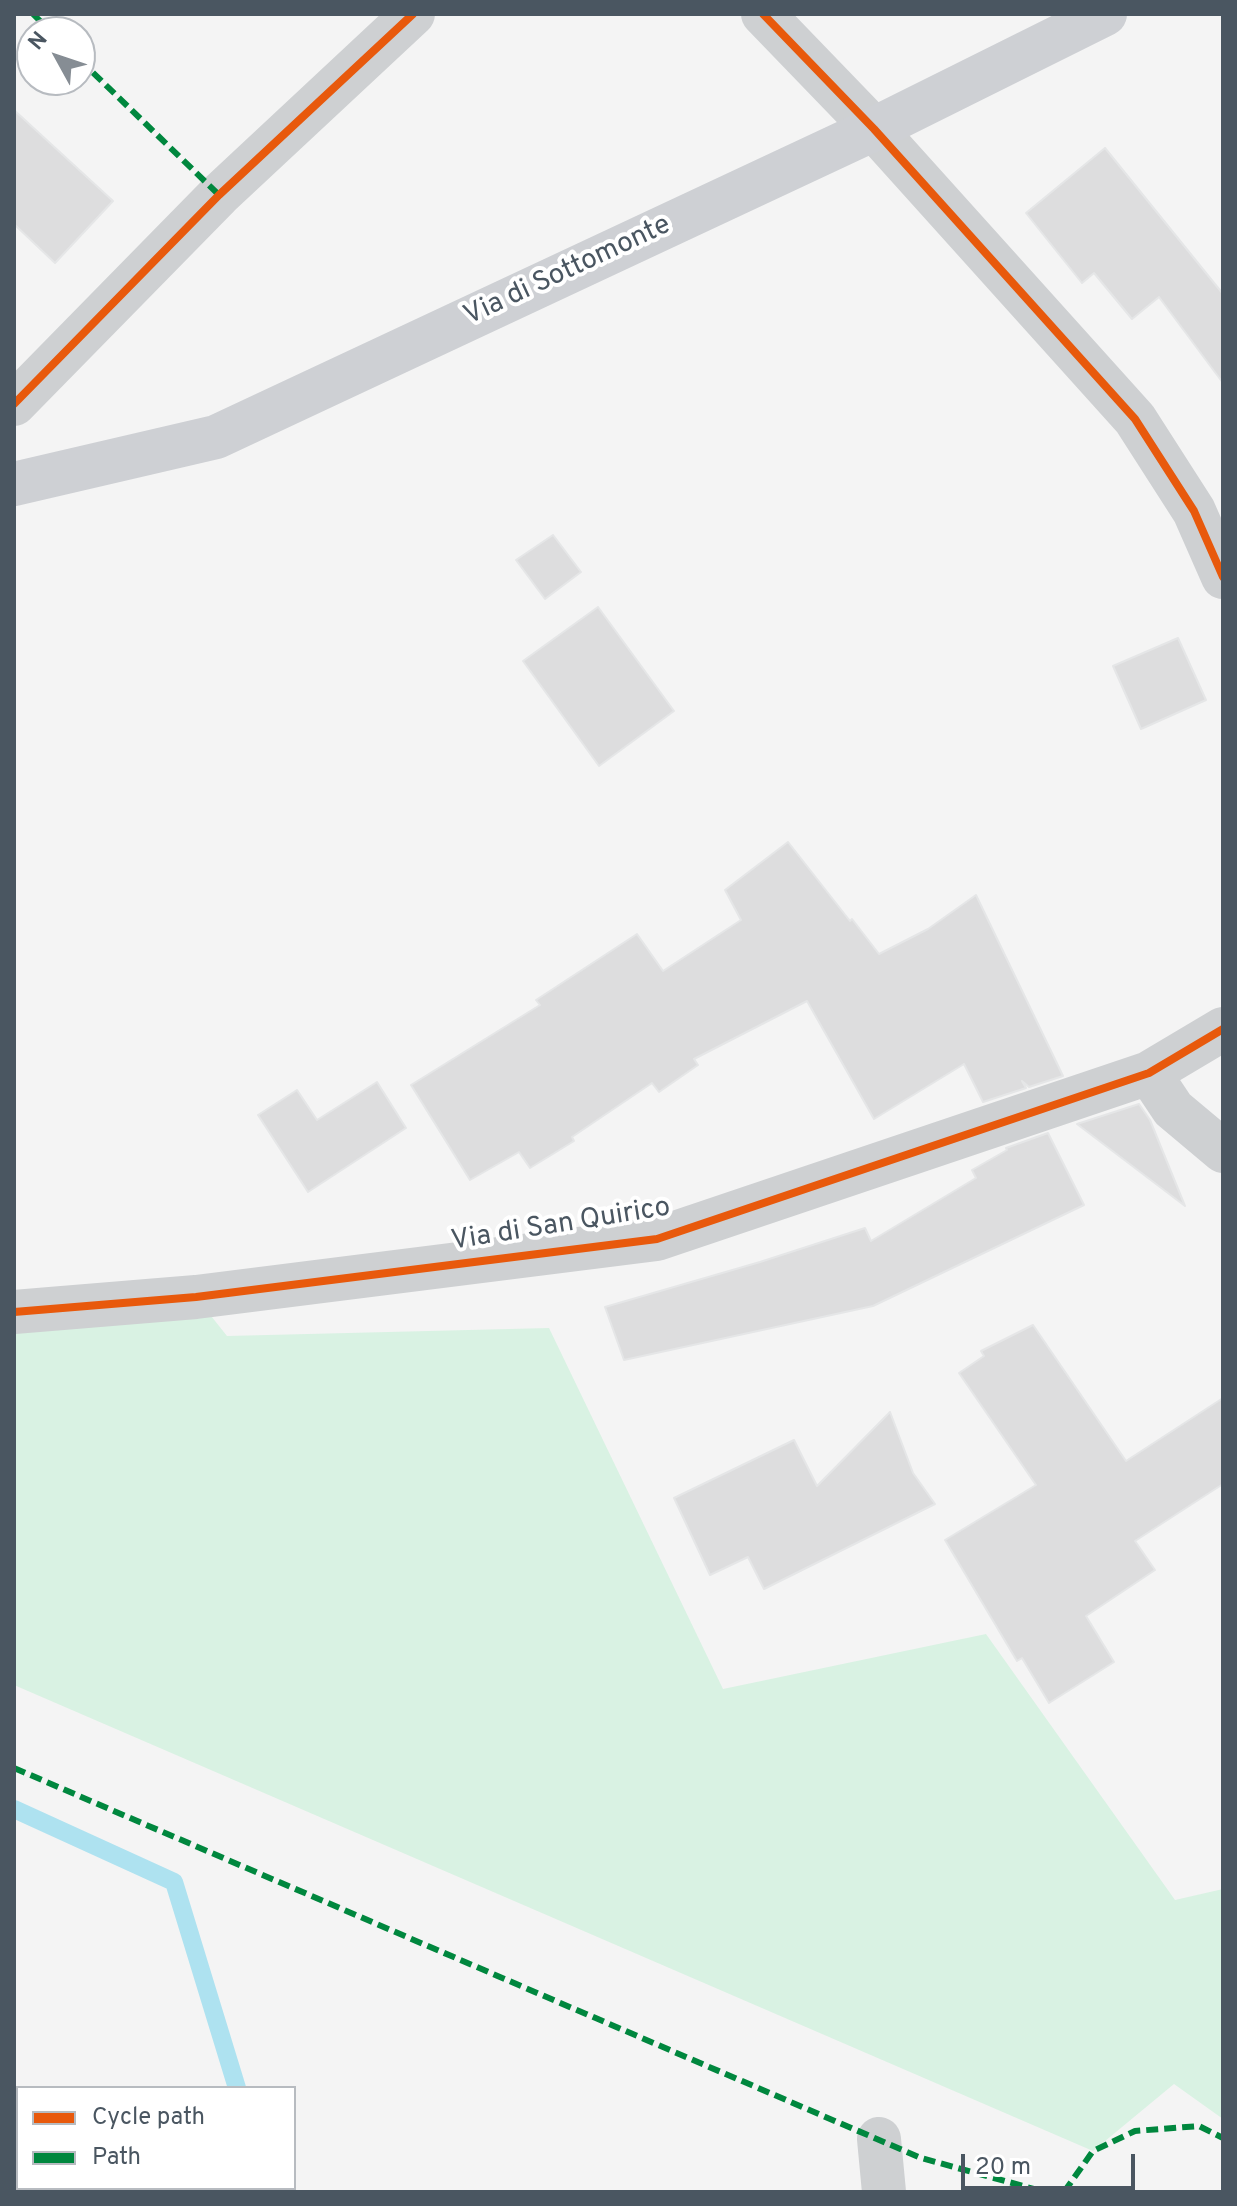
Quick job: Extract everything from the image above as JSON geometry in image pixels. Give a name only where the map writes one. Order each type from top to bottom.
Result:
[{"type":"main road","name":"Via di Sottomonte","points":[[14,484],[216,437],[874,129],[1105,14]]},
{"type":"street","points":[[14,404],[219,195],[413,14]]},
{"type":"street","points":[[763,14],[874,129],[1135,419],[1194,511],[1223,577]]},
{"type":"street","name":"Via di San Quirico","points":[[14,1312],[196,1297],[657,1239],[1149,1073],[1223,1029]]},
{"type":"street","points":[[1149,1073],[1173,1109],[1223,1151]]},
{"type":"street","points":[[879,2139],[884,2192]]},
{"type":"green space","points":[[196,1297],[227,1336],[549,1328],[723,1689],[986,1634],[1175,1900],[1223,1889],[1223,2119],[1174,2084],[1093,2151],[14,1685],[14,1332]]},
{"type":"building","points":[[14,110],[113,201],[55,263],[14,224]]},
{"type":"building","points":[[1105,148],[1223,294],[1223,383],[1159,297],[1132,319],[1094,273],[1082,283],[1026,213]]},
{"type":"building","points":[[553,535],[581,572],[545,599],[516,560]]},
{"type":"building","points":[[598,607],[674,711],[599,766],[523,661]]},
{"type":"building","points":[[1178,638],[1206,700],[1141,729],[1113,666]]},
{"type":"building","points":[[788,842],[879,954],[928,929],[976,895],[1063,1076],[1029,1087],[1022,1081],[1026,1088],[983,1102],[964,1064],[874,1119],[807,1001],[694,1059],[698,1065],[659,1092],[652,1083],[572,1137],[574,1141],[530,1168],[519,1152],[470,1180],[411,1085],[540,1005],[536,1000],[637,934],[663,971],[741,920],[725,890]]},
{"type":"building","points":[[377,1082],[406,1128],[308,1192],[258,1115],[297,1090],[317,1120]]},
{"type":"building","points":[[1139,1104],[1150,1120],[1185,1206],[1077,1124]]},
{"type":"building","points":[[1048,1133],[1084,1205],[873,1306],[624,1360],[605,1307],[865,1228],[871,1241],[976,1178],[972,1170],[1006,1148]]},
{"type":"building","points":[[1033,1325],[1126,1461],[1223,1398],[1223,1484],[1135,1541],[1155,1570],[1086,1616],[1114,1662],[1049,1703],[1022,1658],[1017,1661],[945,1540],[1036,1485],[959,1373],[984,1356],[981,1351]]},
{"type":"building","points":[[890,1412],[913,1473],[935,1504],[764,1589],[748,1557],[710,1575],[674,1498],[794,1440],[817,1486]]},
{"type":"waterway","points":[[14,1809],[174,1882],[236,2086]]},
{"type":"marked path","points":[[96,76],[219,195]]},
{"type":"marked path","points":[[14,1768],[921,2158],[1045,2192]]},
{"type":"marked path","points":[[1064,2192],[1093,2151],[1135,2131],[1199,2126],[1223,2138]]},
{"type":"cycle path","points":[[14,404],[219,195],[413,14]]},
{"type":"cycle path","points":[[763,14],[874,129],[1135,419],[1194,511],[1223,577]]},
{"type":"cycle path","points":[[14,1312],[196,1297],[657,1239],[1149,1073],[1223,1029]]}]
